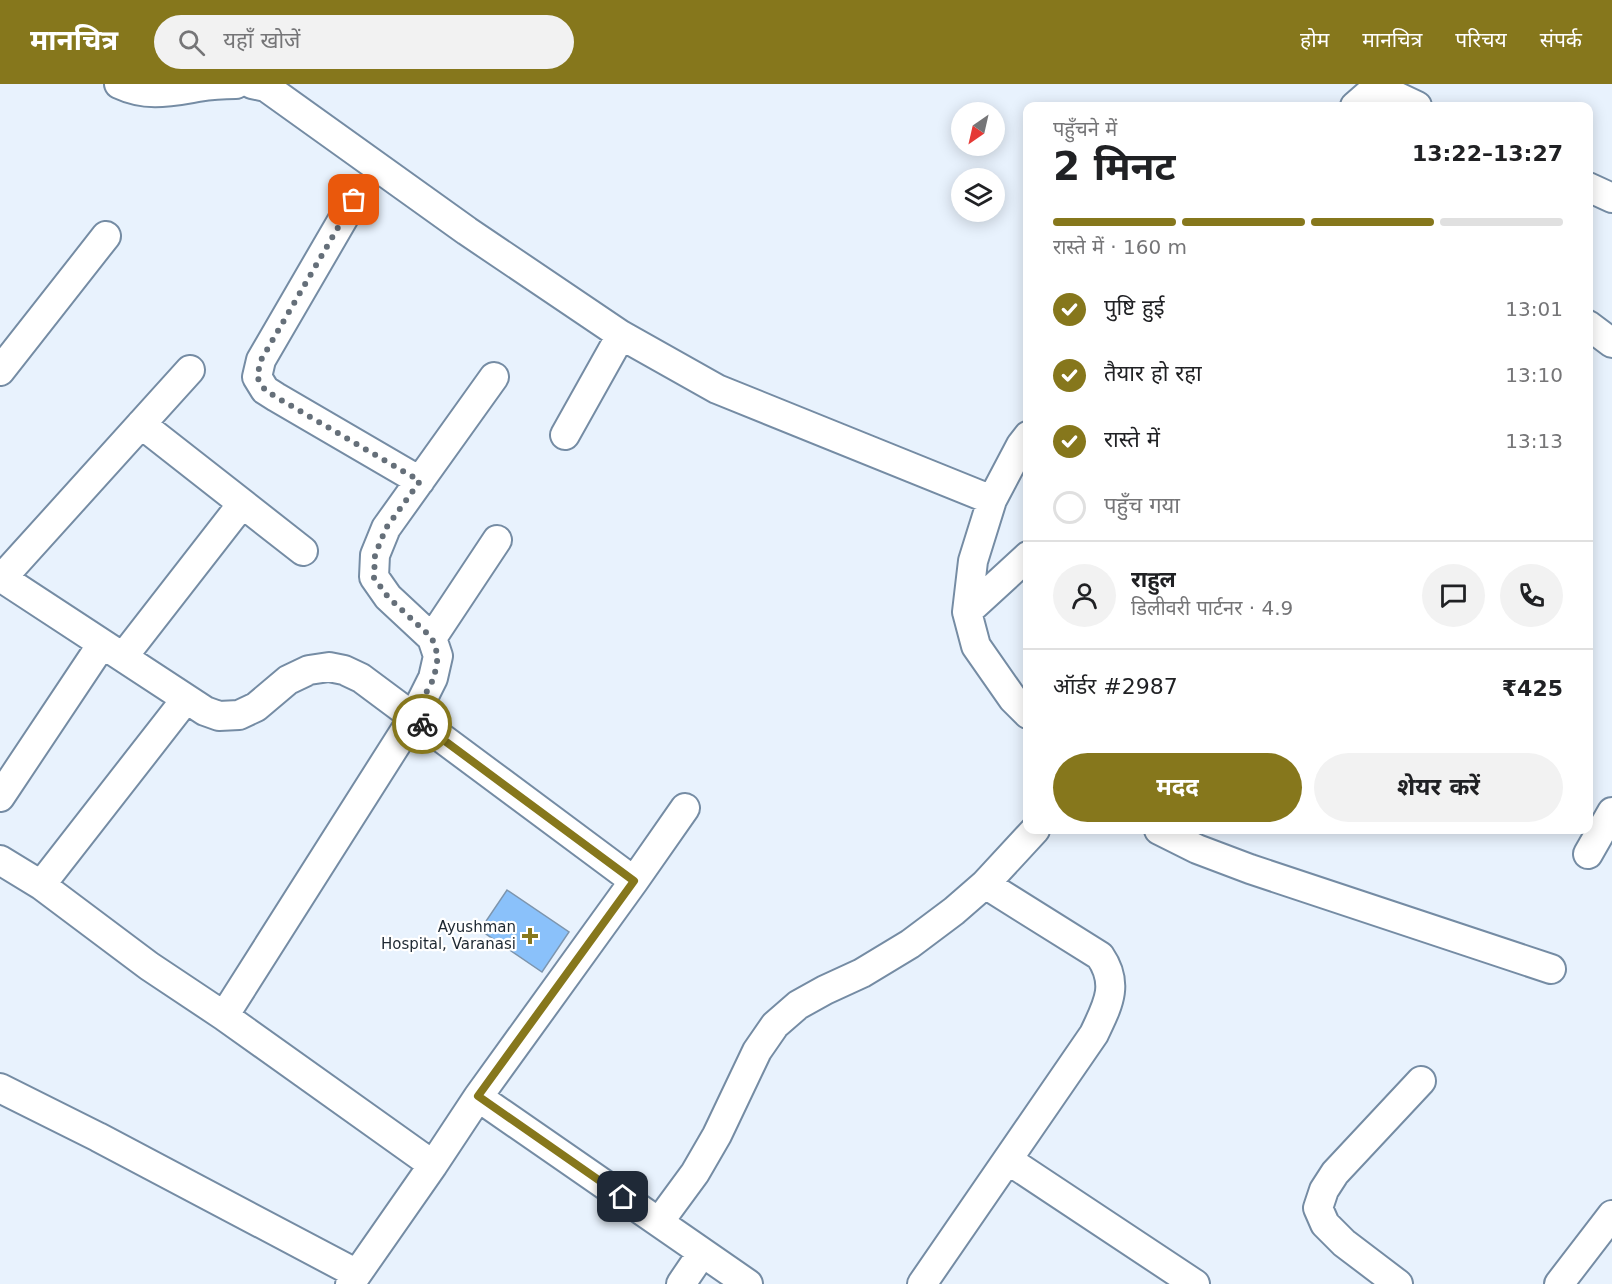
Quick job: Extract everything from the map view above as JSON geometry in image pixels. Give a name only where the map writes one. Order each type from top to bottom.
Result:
[{"type":"street","points":[[119,84],[129,89],[153,93],[236,84]]},
{"type":"street","points":[[266,85],[467,231],[621,335],[717,389],[992,500]]},
{"type":"street","points":[[1359,102],[1374,86],[1408,102]]},
{"type":"street","points":[[1593,189],[1612,198]]},
{"type":"street","points":[[354,200],[261,360],[257,377],[265,390],[420,481]]},
{"type":"street","points":[[0,371],[106,236]]},
{"type":"street","points":[[1593,329],[1612,343]]},
{"type":"street","points":[[565,435],[621,335]]},
{"type":"street","points":[[189,370],[1,578],[186,699],[205,711],[219,716],[239,715],[256,707],[288,680],[309,670],[329,667],[344,670],[361,678],[634,881]]},
{"type":"street","points":[[224,1016],[413,717],[434,678],[438,656],[432,638],[388,597],[374,578],[375,555],[386,528],[494,377]]},
{"type":"street","points":[[141,424],[303,551]]},
{"type":"street","points":[[1023,442],[992,500],[973,561],[967,612],[976,646],[1013,699],[1023,709]]},
{"type":"street","points":[[0,797],[113,650],[242,504]]},
{"type":"street","points":[[432,638],[497,540]]},
{"type":"street","points":[[967,612],[1023,561]]},
{"type":"street","points":[[41,885],[186,699]]},
{"type":"street","points":[[0,1088],[98,1137],[354,1279],[478,1096],[685,808]]},
{"type":"street","points":[[1588,854],[1612,812]]},
{"type":"street","points":[[659,1222],[695,1173],[717,1135],[757,1051],[775,1025],[798,1005],[862,973],[910,944],[985,885],[1031,834]]},
{"type":"street","points":[[1167,834],[1197,849],[1250,868],[1551,969]]},
{"type":"street","points":[[0,860],[41,885],[149,966],[224,1016],[433,1165]]},
{"type":"street","points":[[922,1284],[1094,1034],[1111,994],[1111,981],[1107,966],[1100,956],[985,885]]},
{"type":"street","points":[[1398,1284],[1344,1243],[1325,1224],[1318,1208],[1324,1190],[1335,1173],[1421,1081]]},
{"type":"street","points":[[478,1096],[748,1284]]},
{"type":"street","points":[[1008,1160],[1195,1284]]},
{"type":"street","points":[[1558,1284],[1612,1215]]},
{"type":"street","points":[[681,1284],[702,1253]]},
{"type":"building","points":[[507,890],[569,932],[542,972],[480,930]]},
{"type":"way so far","points":[[354,200],[261,360],[257,377],[265,390],[420,481],[386,528],[375,555],[374,578],[388,597],[432,638],[438,656],[434,678],[413,717],[422,724]]},
{"type":"place","name":"Ayushman Hospital, Varanasi","points":[[530,936]]},
{"type":"route","points":[[422,724],[634,881],[478,1096],[623,1197]]}]
